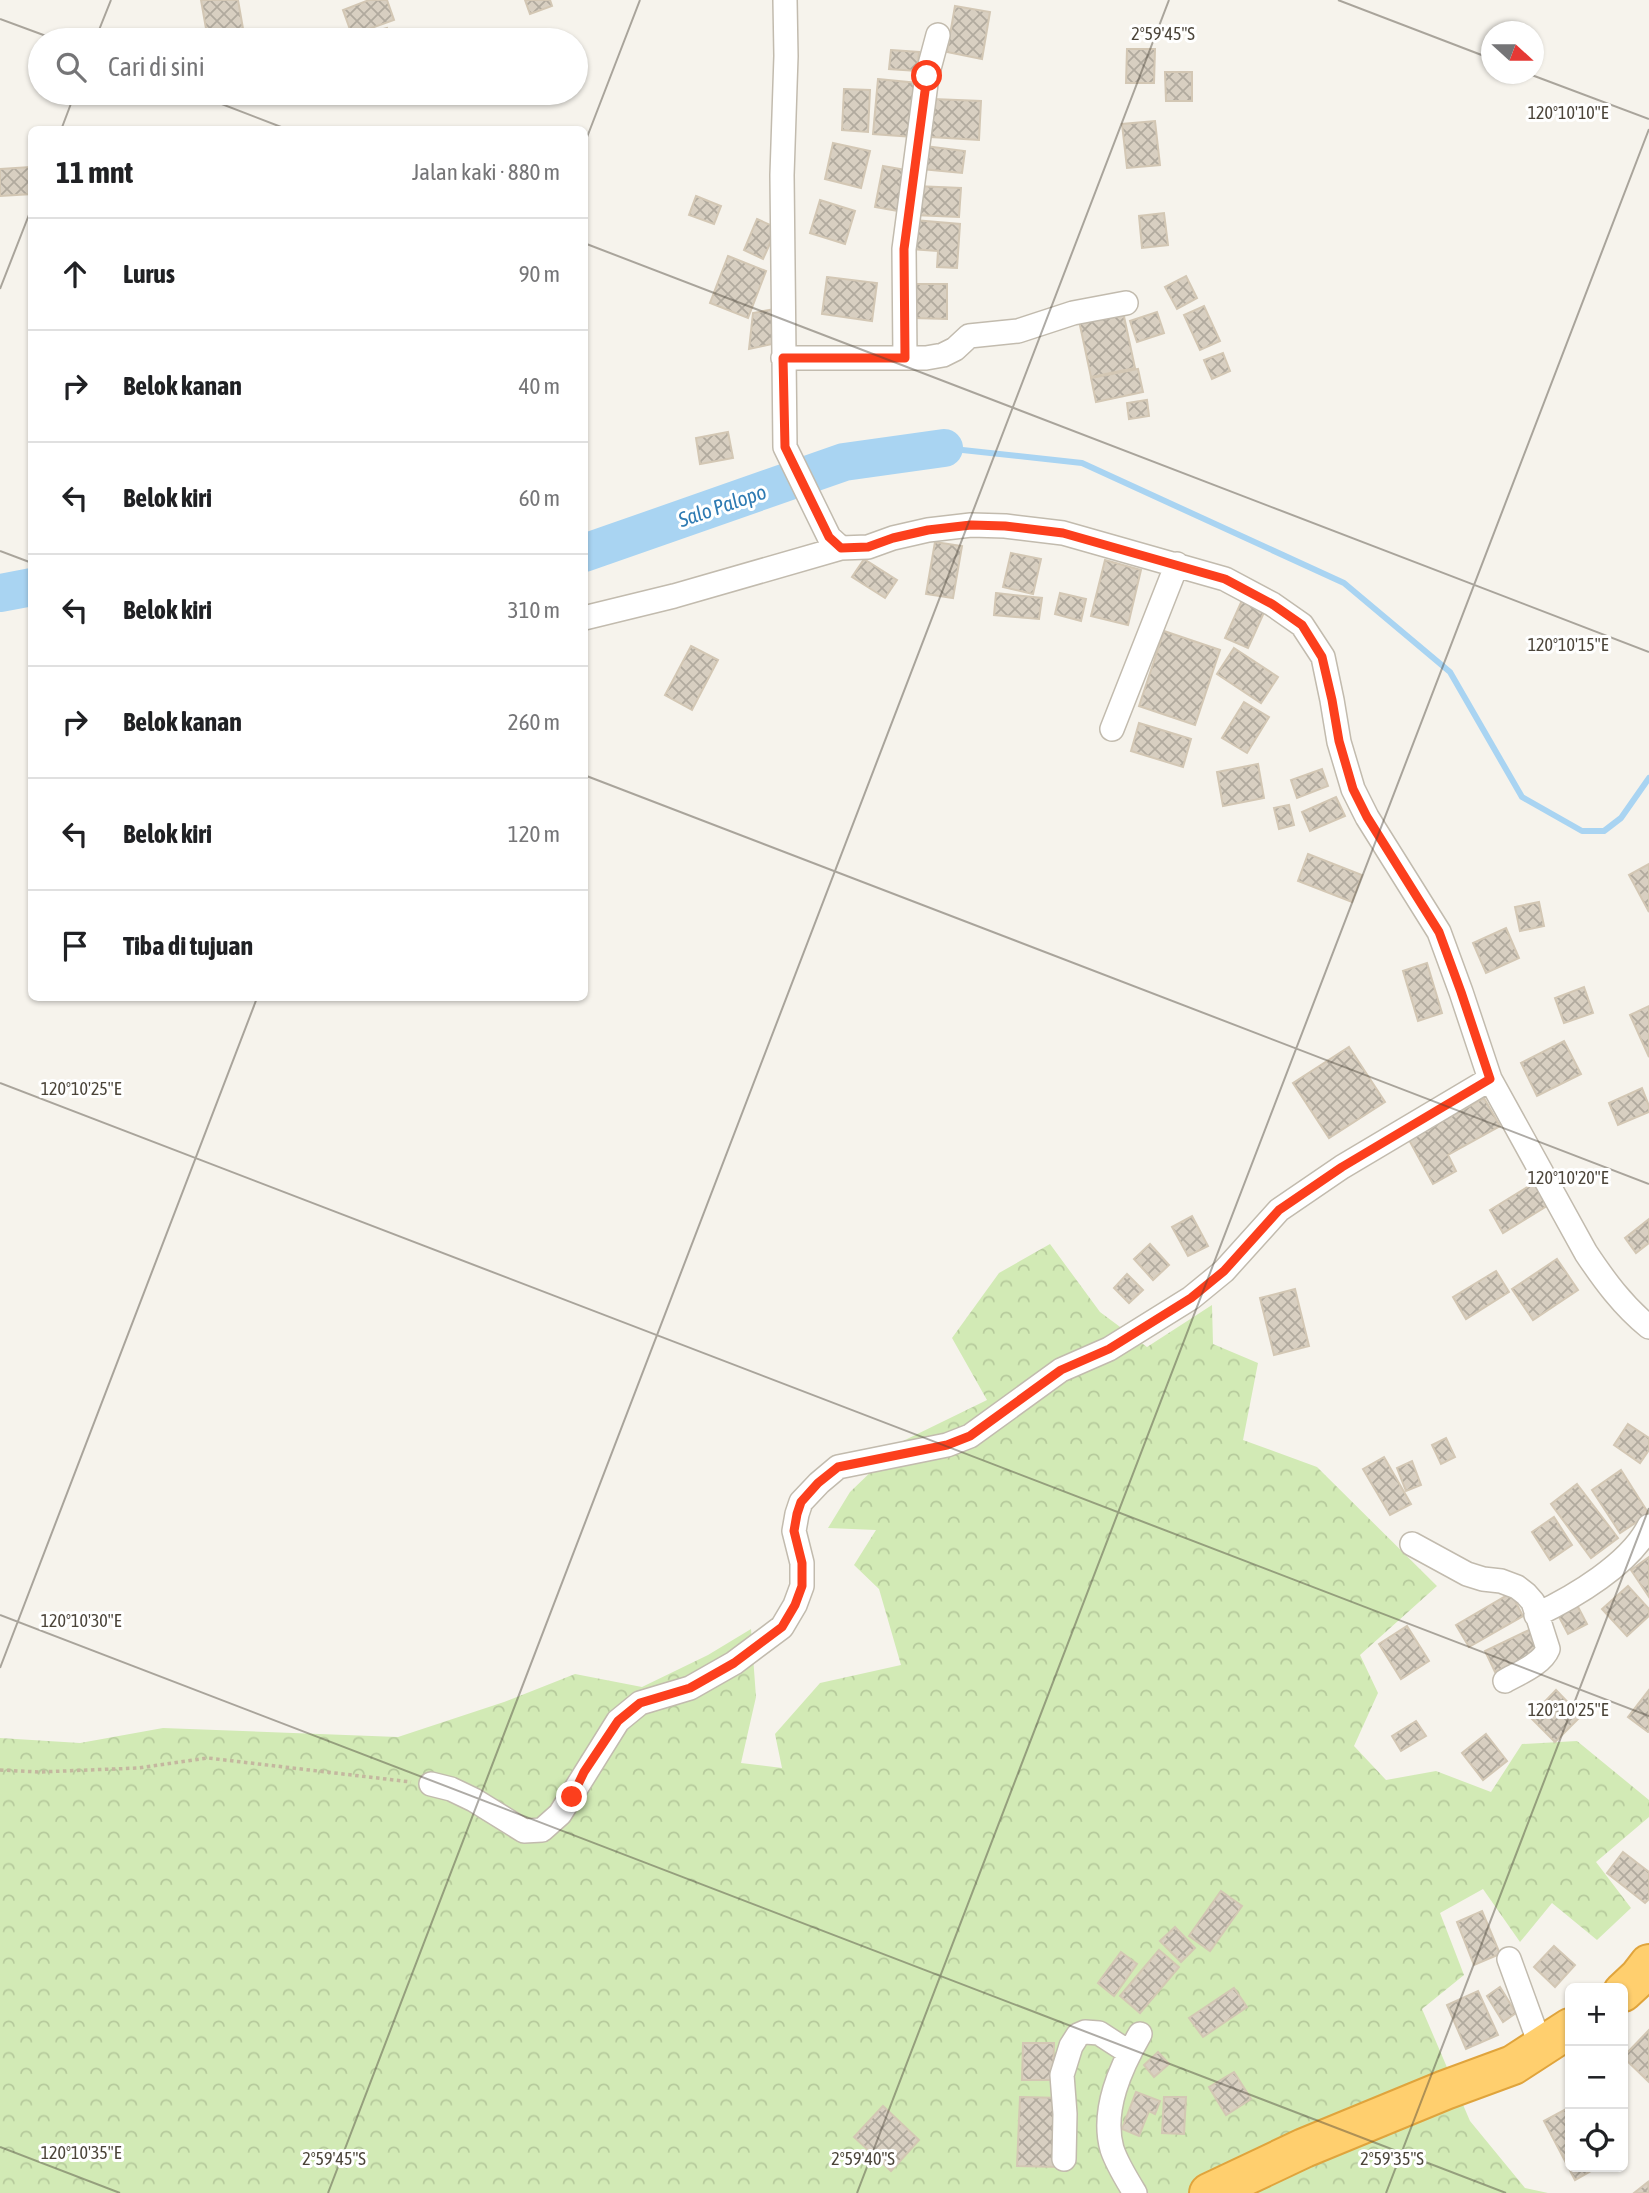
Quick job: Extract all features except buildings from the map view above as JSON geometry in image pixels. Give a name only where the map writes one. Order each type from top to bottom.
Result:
[{"type":"highway","points":[[1628,1987],[1649,1965]]},
{"type":"highway","points":[[1209,2193],[1304,2148],[1513,2065],[1555,2038]]},
{"type":"street","points":[[785,0],[782,175],[785,447],[835,542]]},
{"type":"street","points":[[905,358],[904,249],[927,76],[939,35]]},
{"type":"street","points":[[783,358],[905,358],[943,355],[955,349],[969,336],[1018,331],[1073,313],[1126,303]]},
{"type":"street","points":[[588,617],[674,596],[835,542],[868,547],[928,530],[971,525],[1063,533],[1225,579],[1272,604],[1302,625],[1322,657],[1339,741],[1353,789],[1367,817],[1439,932],[1490,1079],[1586,1253],[1625,1305],[1649,1327]]},
{"type":"street","points":[[1112,729],[1177,564]]},
{"type":"street","points":[[431,1784],[451,1789],[474,1800],[524,1831],[542,1830],[560,1814],[618,1721],[640,1703],[690,1688],[734,1663],[782,1627],[802,1586],[802,1563],[794,1531],[801,1502],[818,1483],[838,1467],[947,1445],[970,1436],[1061,1370],[1109,1349],[1191,1298],[1224,1271],[1279,1210],[1331,1174],[1490,1079]]},
{"type":"street","points":[[1536,1615],[1591,1584],[1629,1553],[1645,1535],[1649,1526]]},
{"type":"street","points":[[1412,1544],[1467,1574],[1517,1587],[1533,1602],[1548,1649],[1538,1661],[1505,1681]]},
{"type":"street","points":[[1509,1959],[1555,2038]]},
{"type":"street","points":[[1064,2159],[1062,2075],[1071,2046],[1078,2035],[1085,2032],[1100,2033],[1135,2043],[1114,2091],[1109,2129],[1113,2150],[1135,2193]]},
{"type":"path","points":[[0,1770],[39,1772],[138,1768],[208,1758],[431,1784]]},
{"type":"green space","points":[[1050,1244],[1100,1312],[1147,1347],[1212,1305],[1213,1344],[1258,1363],[1243,1440],[1317,1467],[1437,1586],[1360,1655],[1378,1693],[1354,1746],[1386,1780],[1436,1771],[1491,1792],[1522,1744],[1577,1741],[1649,1800],[1649,1817],[1596,1862],[1631,1908],[1597,1940],[1552,1903],[1520,1942],[1483,1889],[1440,1913],[1464,1975],[1422,2009],[1470,2121],[1525,2188],[1548,2193],[0,2193],[0,1738],[80,1743],[163,1728],[398,1737],[504,1702],[575,1674],[642,1687],[708,1655],[751,1629],[756,1697],[741,1763],[782,1768],[775,1734],[820,1683],[901,1665],[879,1589],[854,1565],[876,1530],[828,1528],[850,1492],[903,1441],[987,1400],[952,1338],[999,1273]]},
{"type":"waterway","points":[[944,448],[1082,463],[1344,583],[1450,672],[1522,797],[1582,831],[1604,831],[1621,818],[1649,778]]},
{"type":"waterway","name":"Salo Palopo","points":[[588,552],[844,462],[944,448]]},
{"type":"waterway","name":"Salo Palopo","points":[[0,593],[28,588]]},
{"type":"route","points":[[572,1797],[584,1772],[618,1721],[640,1703],[690,1688],[734,1663],[782,1627],[802,1586],[802,1563],[794,1531],[801,1502],[818,1483],[838,1467],[947,1445],[970,1436],[1061,1370],[1109,1349],[1191,1298],[1224,1271],[1279,1210],[1408,1126],[1490,1079],[1439,932],[1367,817],[1353,789],[1339,741],[1322,657],[1302,625],[1272,604],[1225,579],[1063,533],[971,525],[928,530],[868,547],[841,548],[829,537],[785,447],[783,358],[905,358],[904,249],[927,76]]}]
